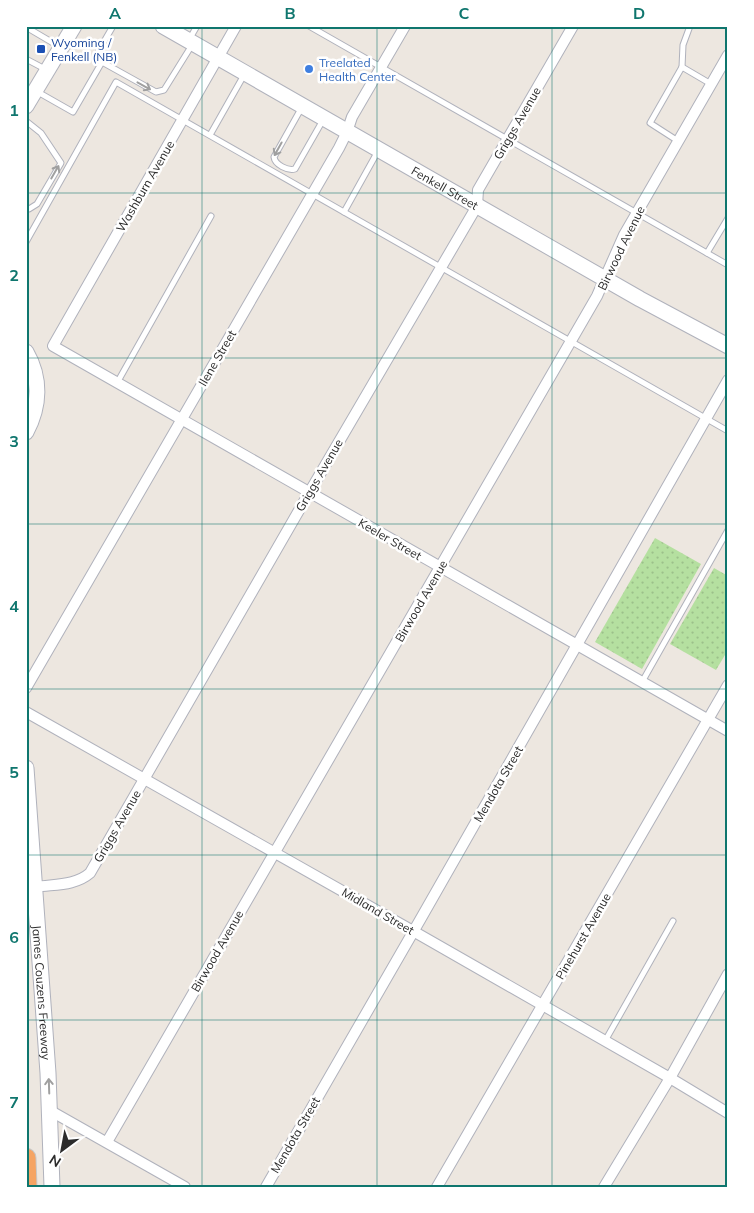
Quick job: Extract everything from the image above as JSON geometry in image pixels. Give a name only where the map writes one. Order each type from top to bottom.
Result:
[{"type":"highway","points":[[26,1158],[27,1187]]},
{"type":"street","points":[[26,106],[74,26]]},
{"type":"street","name":"Washburn Avenue","points":[[53,346],[236,26]]},
{"type":"street","name":"Ilene Street","points":[[26,688],[313,194],[347,132],[352,117],[405,26]]},
{"type":"street","name":"Griggs Avenue","points":[[36,887],[74,882],[83,879],[90,873],[308,493],[477,206],[478,190],[573,26]]},
{"type":"street","name":"Fenkell Street","points":[[168,27],[190,42],[323,119],[604,279],[728,346]]},
{"type":"street","name":"Birwood Avenue","points":[[106,1142],[597,296],[624,235],[728,55]]},
{"type":"street","name":"Keeler Street","points":[[53,346],[728,731]]},
{"type":"street","points":[[26,352],[34,370],[38,390],[35,412],[26,432]]},
{"type":"street","name":"Mendota Street","points":[[266,1187],[728,380]]},
{"type":"street","name":"Pinehurst Avenue","points":[[437,1187],[728,685]]},
{"type":"street","name":"Midland Street","points":[[26,712],[413,931],[728,1113]]},
{"type":"street","name":"James Couzens Freeway","points":[[26,768],[36,887],[50,1110],[52,1187]]},
{"type":"street","points":[[604,1187],[670,1078],[728,974]]},
{"type":"street","points":[[50,1110],[185,1187]]},
{"type":"lane","points":[[113,26],[98,52],[102,62],[156,92],[164,90],[197,26]]},
{"type":"lane","points":[[308,26],[318,28],[381,68],[728,265]]},
{"type":"lane","points":[[679,141],[650,123],[682,67],[683,45],[690,26]]},
{"type":"lane","points":[[26,27],[61,48]]},
{"type":"lane","points":[[26,58],[47,71]]},
{"type":"lane","points":[[35,91],[73,112],[102,62]]},
{"type":"lane","points":[[682,67],[711,84]]},
{"type":"lane","points":[[210,135],[245,74]]},
{"type":"lane","points":[[26,242],[116,82],[728,431]]},
{"type":"lane","points":[[302,107],[274,157],[275,162],[289,170],[295,169],[323,119]]},
{"type":"lane","points":[[26,120],[41,133],[61,163],[37,204],[26,209]]},
{"type":"lane","points":[[344,212],[379,150]]},
{"type":"lane","points":[[117,383],[211,216]]},
{"type":"lane","points":[[707,253],[728,218]]},
{"type":"lane","points":[[642,682],[728,530]]},
{"type":"lane","points":[[605,1041],[672,921]]},
{"type":"green space","points":[[655,538],[701,564],[642,669],[595,642]]},
{"type":"green space","points":[[714,568],[728,576],[728,650],[716,670],[670,644]]},
{"type":"place","name":"Wyoming / Fenkell (NB)","points":[[41,49]]},
{"type":"place","name":"Treelated Health Center","points":[[309,69]]}]
